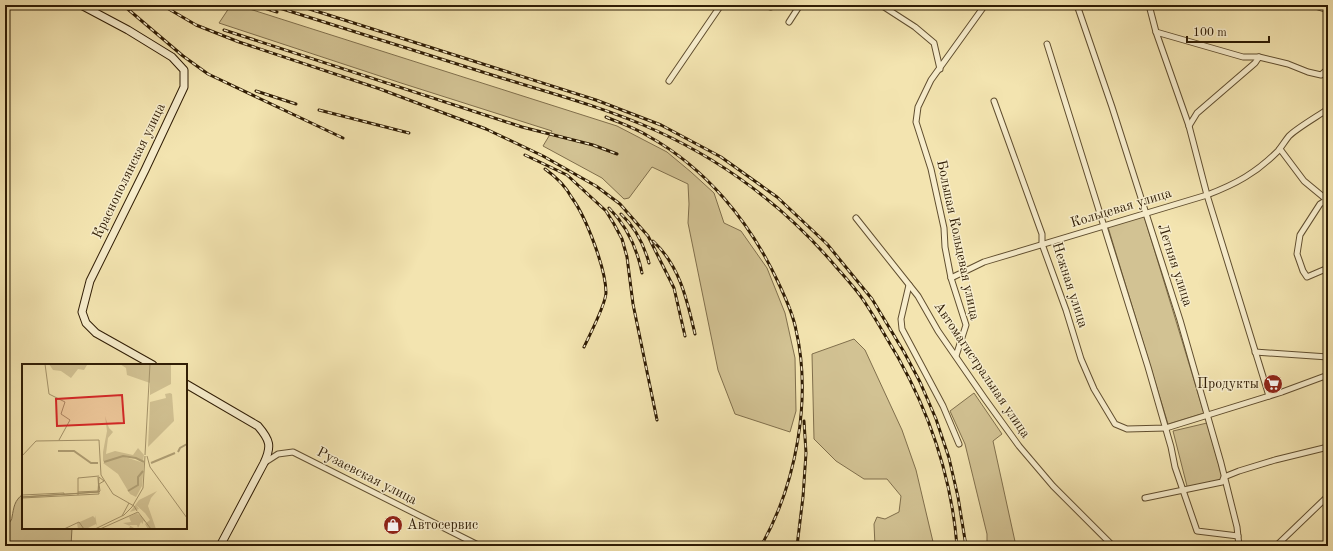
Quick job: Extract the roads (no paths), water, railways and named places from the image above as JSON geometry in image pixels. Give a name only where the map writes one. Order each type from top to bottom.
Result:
[{"type":"street","name":"Краснополянская улица","points":[[81,5],[128,30],[172,57],[184,70],[184,87],[90,282],[82,312],[86,323],[96,333],[151,364]]},
{"type":"street","points":[[669,81],[721,5]]},
{"type":"street","points":[[763,5],[771,7],[772,5]]},
{"type":"street","points":[[790,22],[800,5]]},
{"type":"street","points":[[881,5],[915,27],[934,43],[940,69]]},
{"type":"street","name":"Большая Кольцевая улица","points":[[956,356],[966,325],[951,278],[945,247],[944,228],[931,168],[916,122],[918,107],[931,80],[985,5]]},
{"type":"street","name":"Летняя улица","points":[[1077,5],[1112,106],[1180,320],[1208,415],[1237,527],[1239,546]]},
{"type":"street","points":[[1149,5],[1156,32],[1189,126],[1207,195],[1269,396]]},
{"type":"street","points":[[1312,5],[1328,10]]},
{"type":"street","points":[[1156,32],[1243,57],[1259,57],[1288,64],[1308,72],[1321,75],[1328,69]]},
{"type":"street","points":[[1047,44],[1166,428],[1175,467],[1197,531],[1238,536]]},
{"type":"street","points":[[1189,126],[1197,113],[1255,63],[1259,57]]},
{"type":"street","name":"Нежная улица","points":[[994,101],[1042,234],[1042,244],[1066,310],[1081,359],[1094,389],[1115,424],[1127,429],[1166,428]]},
{"type":"street","name":"Кольцевая улица","points":[[951,278],[984,262],[1207,195],[1230,186],[1249,176],[1270,159],[1280,149],[1290,135],[1328,109]]},
{"type":"street","points":[[1280,149],[1304,181],[1328,199],[1320,204],[1300,235],[1298,254],[1303,271],[1307,277],[1328,268]]},
{"type":"street","name":"Автомагистральная улица","points":[[856,218],[918,296],[938,331],[984,399],[1024,451],[1053,486],[1113,546]]},
{"type":"street","points":[[909,285],[901,319],[902,329],[943,406],[959,444]]},
{"type":"street","points":[[1255,352],[1328,358]]},
{"type":"street","points":[[1166,428],[1269,396],[1328,375]]},
{"type":"street","points":[[187,385],[258,426],[267,436],[270,445],[269,454],[220,546]]},
{"type":"street","points":[[1145,498],[1222,482],[1224,477],[1239,471],[1328,447]]},
{"type":"street","name":"Рузаевская улица","points":[[264,463],[278,454],[293,452],[480,546]]},
{"type":"street","points":[[1276,546],[1328,496]]},
{"type":"railway","points":[[123,5],[183,56],[208,74],[343,138]]},
{"type":"railway","points":[[162,5],[196,25],[239,42],[380,89],[486,129],[543,156],[596,186],[620,204],[648,236],[674,288],[685,336]]},
{"type":"railway","points":[[254,5],[277,12]]},
{"type":"railway","points":[[270,5],[575,100],[637,122],[708,158],[755,190],[798,227],[851,284],[870,310],[900,361],[913,386],[934,437],[949,491],[957,546]]},
{"type":"railway","points":[[297,5],[596,100],[661,125],[721,157],[777,197],[827,244],[872,299],[904,352],[920,382],[936,419],[949,458],[958,497],[966,546]]},
{"type":"railway","points":[[224,30],[522,127],[593,145],[617,154]]},
{"type":"railway","points":[[256,91],[296,104]]},
{"type":"railway","points":[[319,110],[409,133]]},
{"type":"railway","points":[[606,117],[638,130],[669,149],[707,180],[724,198],[754,238],[767,260],[791,311],[801,357],[801,413],[798,441],[792,469],[783,496],[773,522],[761,546]]},
{"type":"railway","points":[[525,155],[567,175],[606,211],[622,239],[627,257],[633,304],[657,420]]},
{"type":"railway","points":[[545,169],[556,178],[570,194],[589,230],[603,271],[606,293],[605,299],[584,347]]},
{"type":"railway","points":[[609,208],[626,230],[634,246],[642,273]]},
{"type":"railway","points":[[621,214],[631,225],[638,237],[649,263]]},
{"type":"railway","points":[[653,241],[670,261],[676,272],[689,309],[695,334]]},
{"type":"railway","points":[[797,546],[803,497],[806,453],[804,421]]},
{"type":"place","name":"Продукты","points":[[1273,384]]},
{"type":"place","name":"Автосервис","points":[[393,525]]}]
